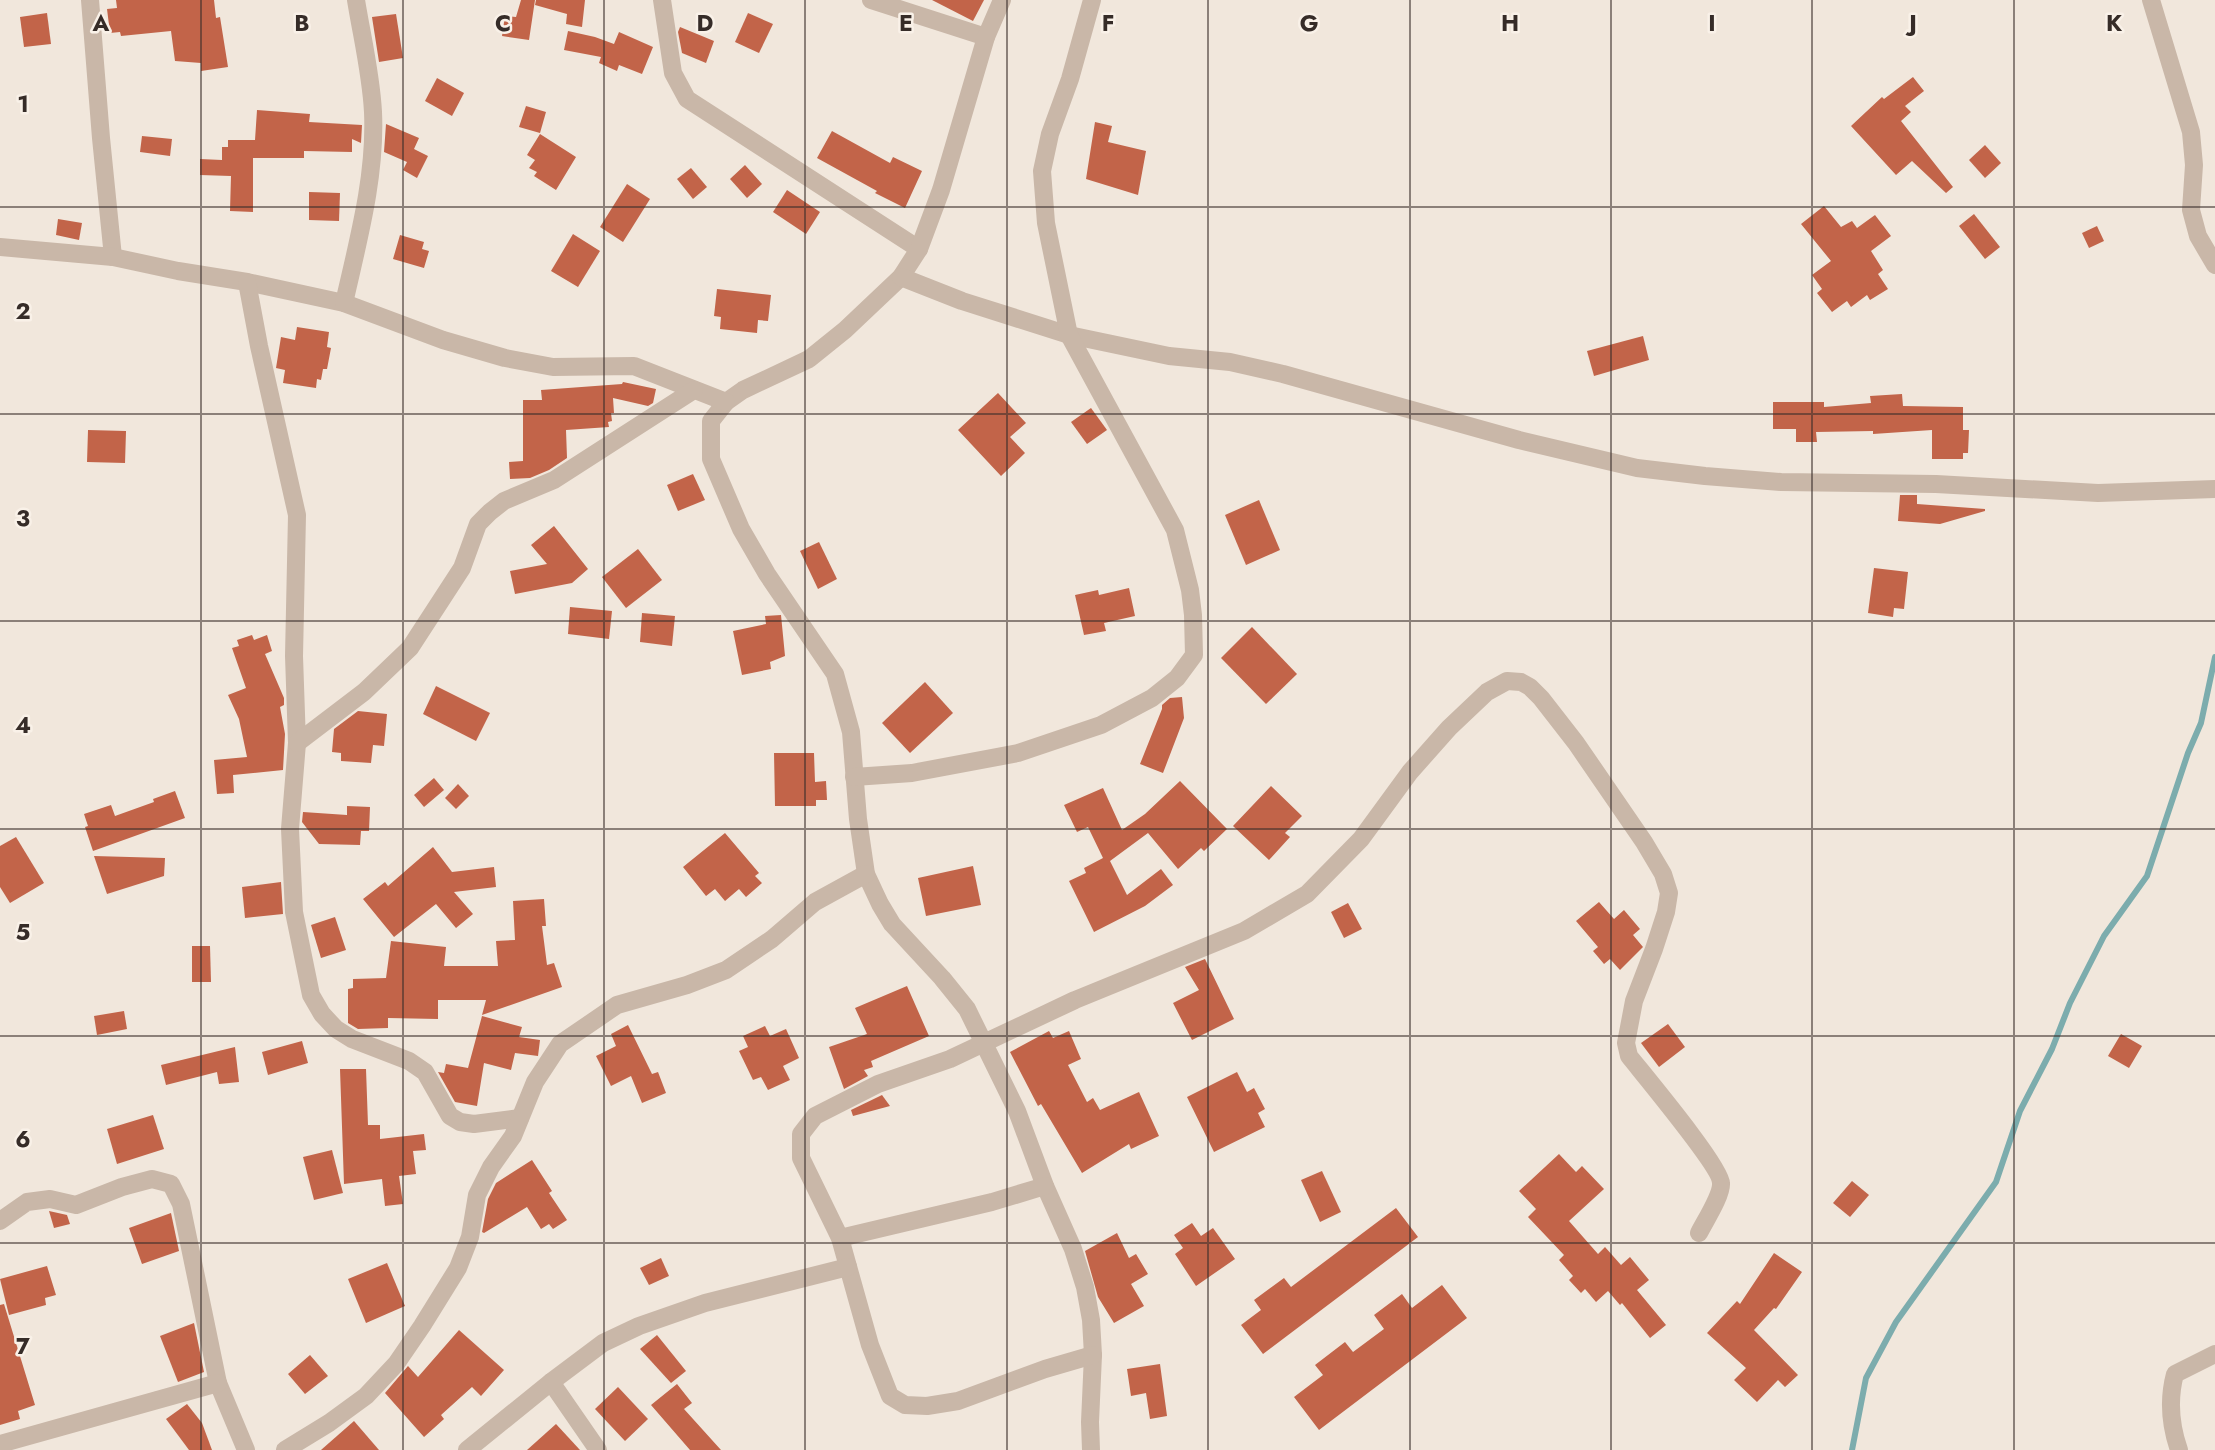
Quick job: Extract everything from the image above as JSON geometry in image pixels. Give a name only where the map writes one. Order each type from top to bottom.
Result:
[{"type":"street","points":[[90,0],[100,138],[113,257]]},
{"type":"street","points":[[344,303],[363,216],[371,157],[373,112],[355,0]]},
{"type":"street","points":[[662,0],[673,73],[687,99],[919,249]]},
{"type":"street","points":[[871,0],[986,37]]},
{"type":"street","points":[[1002,0],[986,37],[941,190],[919,249],[901,277],[845,330],[809,359],[743,390],[726,401],[711,421],[711,459],[747,540],[835,674],[851,732],[866,874],[892,923],[967,1009],[1017,1111],[1045,1186],[1073,1249],[1085,1287],[1091,1320],[1091,1450]]},
{"type":"street","points":[[854,777],[912,773],[1018,753],[1101,725],[1152,698],[1177,678],[1194,655],[1194,615],[1175,530],[1069,335],[1046,223],[1042,171],[1050,134],[1070,79],[1092,0]]},
{"type":"street","points":[[2151,0],[2191,132],[2194,165],[2191,210],[2198,236],[2215,265]]},
{"type":"street","points":[[0,247],[113,257],[247,282],[344,303],[443,340],[505,358],[553,367],[634,366],[726,401]]},
{"type":"street","points":[[901,277],[962,301],[1069,335],[1169,356],[1230,362],[1256,368],[1519,440],[1637,468],[1781,482],[1936,484],[2098,493],[2215,489]]},
{"type":"street","points":[[247,282],[297,515],[294,656],[297,743],[290,828],[294,912],[311,995],[321,1014],[336,1029],[352,1039],[418,1066],[425,1072],[450,1116],[460,1122],[474,1124],[520,1118]]},
{"type":"street","points":[[297,743],[364,692],[410,648],[462,568],[478,524],[490,512],[504,501],[554,480],[694,390]]},
{"type":"street","points":[[1093,1355],[1045,1369],[958,1401],[927,1406],[905,1405],[891,1396],[870,1345],[840,1238],[801,1158],[801,1135],[815,1116],[878,1084],[950,1059],[1075,1000],[1244,931],[1307,894],[1361,839],[1410,772],[1467,710],[1486,692],[1507,681],[1521,682],[1541,698],[1576,743],[1663,874],[1668,894],[1666,912],[1634,1001],[1626,1044],[1629,1056],[1718,1174],[1721,1183],[1718,1194],[1699,1233]]},
{"type":"street","points":[[285,1450],[366,1396],[396,1364],[458,1268],[470,1237],[477,1195],[491,1167],[513,1136],[536,1082],[560,1044],[617,1005],[687,985],[726,970],[772,939],[815,902],[866,874]]},
{"type":"street","points":[[0,1221],[27,1202],[50,1199],[76,1205],[122,1186],[152,1179],[171,1184],[181,1204],[218,1383],[246,1450]]},
{"type":"street","points":[[840,1238],[992,1202],[1045,1186]]},
{"type":"street","points":[[467,1450],[551,1381],[603,1343],[639,1326],[705,1303],[848,1267]]},
{"type":"street","points":[[2179,1450],[2170,1411],[2169,1393],[2175,1374],[2215,1354]]},
{"type":"street","points":[[551,1381],[598,1450]]},
{"type":"street","points":[[0,1444],[35,1442],[218,1383]]},
{"type":"building","points":[[116,0],[214,0],[216,18],[220,17],[228,67],[201,71],[201,63],[175,61],[171,31],[121,36],[120,32],[110,33],[107,9],[117,8]]},
{"type":"building","points":[[521,0],[535,0],[529,40],[502,36],[505,16],[516,17]]},
{"type":"building","points":[[536,0],[585,0],[582,27],[566,24],[567,14],[535,5]]},
{"type":"building","points":[[932,0],[984,0],[973,21]]},
{"type":"building","points":[[47,13],[51,44],[24,47],[20,17]]},
{"type":"building","points":[[748,13],[773,24],[759,53],[735,42]]},
{"type":"building","points":[[396,14],[403,58],[379,62],[372,17]]},
{"type":"building","points":[[680,27],[714,41],[706,63],[682,53],[678,32]]},
{"type":"building","points":[[568,31],[614,44],[619,32],[653,47],[642,74],[619,65],[617,71],[599,63],[601,57],[564,50]]},
{"type":"building","points":[[1913,77],[1924,91],[1905,106],[1911,112],[1901,121],[1953,187],[1946,193],[1912,161],[1896,175],[1851,126],[1882,97],[1884,99]]},
{"type":"building","points":[[437,78],[464,93],[452,116],[425,101]]},
{"type":"building","points":[[526,106],[546,112],[540,133],[519,127]]},
{"type":"building","points":[[257,110],[310,114],[309,122],[362,125],[361,143],[352,139],[352,152],[304,151],[304,158],[253,158],[253,212],[230,211],[231,176],[200,175],[200,159],[222,160],[222,147],[228,147],[228,140],[255,140]]},
{"type":"building","points":[[1095,122],[1112,126],[1108,142],[1146,151],[1138,195],[1086,179]]},
{"type":"building","points":[[386,124],[419,138],[414,149],[428,156],[417,178],[403,170],[407,162],[384,152]]},
{"type":"building","points":[[832,131],[890,163],[893,157],[922,171],[905,208],[817,158]]},
{"type":"building","points":[[540,134],[576,157],[556,190],[534,176],[537,172],[529,168],[535,160],[527,155]]},
{"type":"building","points":[[142,136],[172,139],[170,156],[140,152]]},
{"type":"building","points":[[1985,145],[2001,163],[1985,178],[1969,160]]},
{"type":"building","points":[[745,165],[762,184],[747,198],[730,179]]},
{"type":"building","points":[[691,168],[707,187],[693,199],[677,179]]},
{"type":"building","points":[[627,184],[650,199],[623,242],[600,227]]},
{"type":"building","points":[[787,190],[820,212],[806,234],[773,212]]},
{"type":"building","points":[[309,192],[340,193],[339,221],[309,220]]},
{"type":"building","points":[[1824,206],[1841,227],[1852,221],[1857,228],[1875,215],[1891,236],[1871,251],[1883,270],[1878,274],[1888,289],[1870,300],[1867,295],[1851,307],[1847,301],[1832,312],[1817,293],[1822,289],[1812,275],[1831,261],[1801,224]]},
{"type":"building","points":[[1974,214],[2000,247],[1985,259],[1959,226]]},
{"type":"building","points":[[58,219],[82,223],[79,240],[56,235]]},
{"type":"building","points":[[2097,226],[2104,241],[2089,248],[2082,233]]},
{"type":"building","points":[[573,234],[600,251],[578,287],[551,271]]},
{"type":"building","points":[[400,235],[424,242],[422,249],[429,251],[424,268],[393,259]]},
{"type":"building","points":[[717,289],[771,295],[768,321],[758,320],[757,333],[720,329],[721,317],[714,316]]},
{"type":"building","points":[[297,327],[329,332],[327,347],[331,348],[327,369],[323,369],[321,380],[317,379],[316,388],[283,383],[285,370],[276,368],[281,337],[295,340]]},
{"type":"building","points":[[1643,336],[1649,360],[1594,376],[1587,351]]},
{"type":"building","points":[[623,382],[656,389],[653,403],[648,406],[613,398],[614,413],[611,413],[612,421],[608,422],[609,427],[566,430],[567,458],[530,478],[510,479],[509,462],[523,461],[523,400],[542,400],[541,390]]},
{"type":"building","points":[[998,393],[1026,423],[1010,437],[1025,453],[1001,476],[958,430]]},
{"type":"building","points":[[1902,394],[1903,406],[1963,407],[1963,430],[1969,430],[1968,453],[1963,453],[1963,459],[1932,459],[1932,430],[1873,434],[1873,431],[1816,432],[1817,442],[1796,442],[1796,429],[1773,429],[1773,402],[1824,402],[1824,407],[1871,403],[1870,396]]},
{"type":"building","points":[[1091,408],[1107,430],[1087,444],[1071,422]]},
{"type":"building","points":[[88,430],[126,431],[125,463],[87,462]]},
{"type":"building","points":[[693,474],[705,500],[678,511],[667,485]]},
{"type":"building","points":[[1900,495],[1917,495],[1917,504],[1985,511],[1940,524],[1898,521]]},
{"type":"building","points":[[1259,500],[1280,550],[1246,565],[1225,515]]},
{"type":"building","points":[[554,526],[588,569],[572,583],[515,594],[510,571],[547,564],[531,545]]},
{"type":"building","points":[[819,542],[837,579],[818,589],[800,551]]},
{"type":"building","points":[[638,549],[662,580],[626,608],[602,577]]},
{"type":"building","points":[[1874,568],[1908,572],[1904,609],[1894,608],[1893,617],[1868,613]]},
{"type":"building","points":[[1129,588],[1135,616],[1104,623],[1106,631],[1084,635],[1075,595],[1098,590],[1099,595]]},
{"type":"building","points":[[570,607],[612,611],[609,639],[568,634]]},
{"type":"building","points":[[642,613],[675,616],[672,646],[640,642]]},
{"type":"building","points":[[781,615],[785,656],[770,662],[771,669],[742,675],[733,631],[766,624],[765,616]]},
{"type":"building","points":[[1252,627],[1297,674],[1266,704],[1221,658]]},
{"type":"building","points":[[252,635],[254,640],[267,635],[272,651],[265,654],[284,698],[284,705],[280,707],[285,734],[283,770],[233,775],[234,793],[217,794],[214,760],[247,757],[239,719],[228,695],[246,688],[232,648],[239,646],[237,640]]},
{"type":"building","points":[[925,682],[953,713],[910,753],[882,723]]},
{"type":"building","points":[[436,686],[490,713],[476,741],[423,714]]},
{"type":"building","points":[[1182,697],[1184,718],[1163,773],[1140,764],[1162,705],[1170,698]]},
{"type":"building","points":[[358,711],[387,714],[384,746],[373,745],[371,763],[341,761],[341,753],[332,752],[334,729]]},
{"type":"building","points":[[774,753],[814,753],[815,782],[826,781],[827,800],[816,800],[816,806],[775,806]]},
{"type":"building","points":[[434,778],[444,790],[424,807],[414,795]]},
{"type":"building","points":[[1180,781],[1227,829],[1204,851],[1201,848],[1178,869],[1148,833],[1110,861],[1127,895],[1161,869],[1173,885],[1145,906],[1094,932],[1069,881],[1086,873],[1084,868],[1103,858],[1088,827],[1077,832],[1064,805],[1103,788],[1122,830],[1145,814]]},
{"type":"building","points":[[458,784],[469,796],[456,809],[445,798]]},
{"type":"building","points":[[1271,786],[1302,816],[1285,833],[1290,837],[1269,860],[1233,826]]},
{"type":"building","points":[[175,791],[185,818],[93,851],[85,827],[88,826],[84,814],[111,805],[115,816]]},
{"type":"building","points":[[347,806],[370,807],[369,831],[361,831],[360,845],[319,844],[302,822],[303,812],[347,815]]},
{"type":"building","points":[[725,833],[759,873],[755,876],[762,883],[746,897],[739,889],[725,901],[715,889],[706,896],[683,867]]},
{"type":"building","points":[[16,837],[44,883],[10,903],[0,887],[0,846]]},
{"type":"building","points":[[433,847],[452,872],[494,867],[496,887],[454,892],[473,914],[456,928],[436,904],[394,937],[363,899],[385,882],[388,886]]},
{"type":"building","points":[[94,856],[165,858],[164,876],[107,894]]},
{"type":"building","points":[[973,866],[981,905],[926,916],[918,878]]},
{"type":"building","points":[[281,882],[283,914],[245,918],[242,887]]},
{"type":"building","points":[[544,899],[546,926],[542,926],[547,965],[554,963],[562,987],[482,1015],[486,1000],[438,1000],[438,1019],[388,1018],[388,1028],[358,1029],[348,1023],[348,989],[353,988],[353,979],[386,978],[391,941],[446,947],[444,966],[498,966],[496,941],[515,940],[513,901]]},
{"type":"building","points":[[1599,902],[1614,919],[1624,910],[1640,929],[1633,935],[1643,947],[1620,970],[1610,959],[1604,964],[1593,951],[1598,947],[1576,921]]},
{"type":"building","points":[[1348,903],[1362,929],[1344,938],[1331,912]]},
{"type":"building","points":[[335,917],[346,950],[321,958],[311,925]]},
{"type":"building","points":[[192,946],[210,946],[211,982],[192,982]]},
{"type":"building","points":[[1205,959],[1234,1019],[1192,1040],[1173,1003],[1199,990],[1185,967]]},
{"type":"building","points":[[907,986],[929,1036],[871,1061],[873,1067],[864,1070],[868,1076],[844,1089],[829,1047],[867,1034],[855,1008]]},
{"type":"building","points":[[124,1011],[127,1029],[97,1035],[94,1016]]},
{"type":"building","points":[[482,1016],[522,1027],[519,1037],[540,1040],[538,1056],[515,1053],[511,1070],[484,1063],[477,1106],[455,1102],[438,1072],[444,1073],[446,1064],[468,1068]]},
{"type":"building","points":[[1668,1024],[1685,1047],[1659,1067],[1641,1043]]},
{"type":"building","points":[[628,1025],[652,1074],[658,1072],[666,1093],[642,1103],[631,1076],[611,1086],[596,1056],[616,1046],[611,1034]]},
{"type":"building","points":[[765,1026],[770,1036],[786,1029],[799,1058],[783,1066],[790,1080],[768,1090],[761,1077],[753,1080],[739,1051],[748,1047],[743,1036]]},
{"type":"building","points":[[1049,1031],[1053,1038],[1069,1031],[1081,1059],[1068,1065],[1087,1102],[1093,1098],[1100,1110],[1139,1092],[1159,1136],[1131,1149],[1129,1144],[1082,1173],[1041,1104],[1038,1106],[1010,1052]]},
{"type":"building","points":[[2121,1034],[2142,1046],[2129,1068],[2108,1056]]},
{"type":"building","points":[[302,1041],[308,1063],[268,1075],[262,1052]]},
{"type":"building","points":[[235,1047],[239,1082],[219,1084],[217,1072],[166,1085],[161,1065]]},
{"type":"building","points":[[340,1069],[366,1069],[368,1125],[380,1125],[380,1139],[424,1134],[426,1150],[413,1151],[416,1174],[399,1176],[403,1204],[385,1206],[382,1179],[344,1184]]},
{"type":"building","points":[[1237,1072],[1247,1092],[1254,1088],[1265,1109],[1258,1113],[1265,1127],[1214,1152],[1187,1097]]},
{"type":"building","points":[[882,1095],[890,1106],[853,1116],[851,1110]]},
{"type":"building","points":[[153,1115],[164,1149],[117,1164],[107,1129]]},
{"type":"building","points":[[332,1150],[343,1193],[314,1200],[303,1157]]},
{"type":"building","points":[[1559,1154],[1576,1172],[1582,1166],[1604,1189],[1569,1221],[1598,1254],[1605,1247],[1621,1265],[1630,1257],[1649,1280],[1637,1290],[1666,1325],[1650,1338],[1622,1303],[1620,1305],[1608,1291],[1596,1302],[1585,1289],[1581,1293],[1569,1280],[1573,1276],[1559,1260],[1564,1255],[1528,1217],[1536,1209],[1519,1191]]},
{"type":"building","points":[[532,1160],[567,1220],[553,1229],[549,1224],[541,1229],[527,1207],[482,1232],[488,1199],[496,1183]]},
{"type":"building","points":[[1322,1171],[1341,1212],[1320,1222],[1301,1180]]},
{"type":"building","points":[[1852,1181],[1869,1195],[1850,1217],[1833,1203]]},
{"type":"building","points":[[1396,1208],[1418,1237],[1263,1354],[1241,1325],[1261,1310],[1254,1300],[1284,1278],[1291,1287]]},
{"type":"building","points":[[49,1211],[67,1215],[70,1224],[54,1228]]},
{"type":"building","points":[[171,1213],[179,1251],[142,1264],[129,1228]]},
{"type":"building","points":[[1192,1223],[1201,1236],[1213,1228],[1235,1259],[1196,1286],[1175,1254],[1183,1248],[1174,1235]]},
{"type":"building","points":[[1117,1233],[1129,1258],[1136,1254],[1148,1274],[1131,1284],[1144,1306],[1114,1323],[1098,1297],[1085,1251]]},
{"type":"building","points":[[1774,1253],[1802,1272],[1776,1309],[1774,1308],[1754,1330],[1798,1375],[1785,1387],[1778,1380],[1757,1402],[1734,1380],[1746,1368],[1707,1333],[1737,1301],[1740,1304]]},
{"type":"building","points":[[661,1258],[669,1276],[649,1285],[640,1268]]},
{"type":"building","points":[[387,1263],[405,1306],[366,1323],[348,1279]]},
{"type":"building","points":[[47,1266],[56,1295],[45,1298],[46,1305],[9,1315],[0,1279]]},
{"type":"building","points":[[1442,1285],[1467,1318],[1319,1430],[1294,1397],[1323,1375],[1315,1365],[1345,1342],[1353,1352],[1384,1329],[1374,1315],[1402,1294],[1412,1308]]},
{"type":"building","points":[[4,1304],[35,1405],[18,1411],[20,1419],[0,1425],[0,1305]]},
{"type":"building","points":[[194,1323],[204,1372],[178,1382],[160,1336]]},
{"type":"building","points":[[459,1330],[504,1370],[481,1396],[472,1387],[441,1415],[444,1419],[424,1437],[385,1393],[408,1366],[418,1377]]},
{"type":"building","points":[[657,1335],[686,1371],[671,1383],[640,1349]]},
{"type":"building","points":[[310,1355],[328,1376],[305,1394],[288,1374]]},
{"type":"building","points":[[1160,1364],[1167,1416],[1150,1419],[1146,1393],[1131,1396],[1127,1369]]},
{"type":"building","points":[[677,1384],[692,1403],[684,1409],[721,1450],[690,1450],[651,1405]]},
{"type":"building","points":[[618,1387],[648,1419],[625,1441],[595,1409]]},
{"type":"building","points":[[187,1404],[202,1423],[212,1450],[189,1450],[166,1419]]},
{"type":"building","points":[[354,1421],[379,1450],[321,1450]]},
{"type":"building","points":[[556,1424],[580,1450],[527,1450]]},
{"type":"waterway","points":[[1852,1450],[1866,1378],[1896,1322],[1996,1182],[2020,1111],[2052,1049],[2070,1003],[2104,936],[2147,876],[2188,753],[2201,723],[2215,657]]}]
